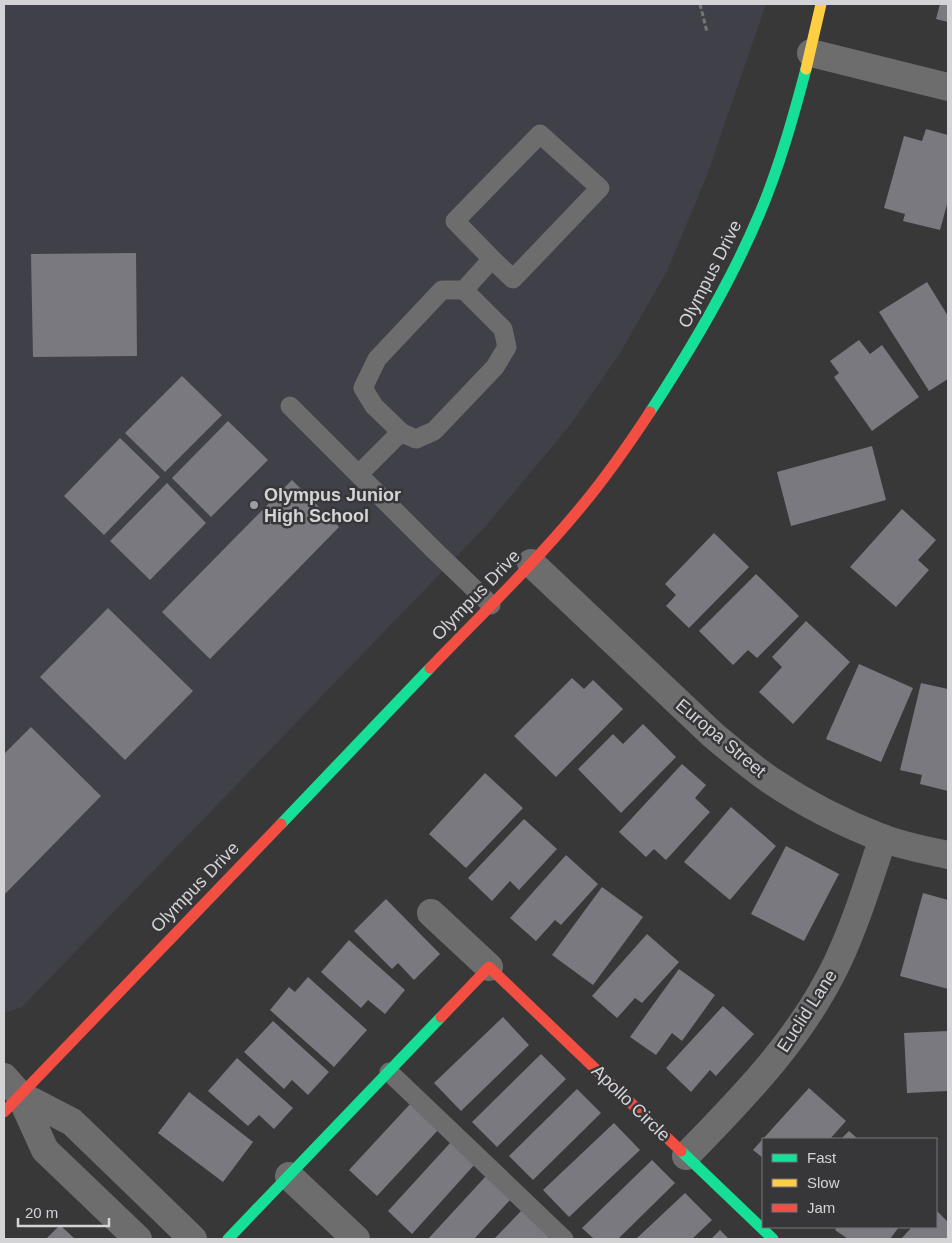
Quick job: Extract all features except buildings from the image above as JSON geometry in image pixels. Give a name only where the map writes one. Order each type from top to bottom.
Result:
[{"type":"street","name":"Olympus Drive","points":[[9,1095],[531,563],[575,515],[613,465],[689,353],[746,242],[766,197],[798,100],[821,4]]},
{"type":"street","points":[[810,53],[948,87]]},
{"type":"street","name":"Europa Street","points":[[531,563],[714,736],[771,781],[805,802],[842,821],[883,838],[948,855]]},
{"type":"street","name":"Euclid Lane","points":[[686,1156],[769,1068],[804,1020],[837,962],[852,928],[883,838]]},
{"type":"street","name":"Apollo Circle","points":[[431,913],[773,1239]]},
{"type":"street","points":[[228,1239],[489,968]]},
{"type":"street","points":[[9,1095],[72,1122],[193,1239]]},
{"type":"street","points":[[9,1095],[45,1150],[138,1239]]},
{"type":"street","points":[[289,1176],[356,1239]]},
{"type":"street","points":[[112,1214],[138,1186]]},
{"type":"lane","points":[[540,134],[600,188],[513,279],[492,259],[455,221],[540,134]]},
{"type":"lane","points":[[464,290],[492,259]]},
{"type":"lane","points":[[442,290],[464,290],[503,329],[507,347],[495,367],[434,431],[416,439],[401,432],[374,406],[363,388],[377,359],[442,290]]},
{"type":"lane","points":[[290,406],[432,548],[491,604]]},
{"type":"lane","points":[[358,474],[401,432]]},
{"type":"lane","points":[[389,1072],[564,1239]]},
{"type":"path","points":[[700,4],[707,32]]},
{"type":"shaded area","name":"Olympus Junior High School","points":[[4,4],[766,4],[707,175],[667,271],[620,353],[571,424],[485,527],[22,1007],[4,1013]]},
{"type":"traffic: fast","points":[[650,412],[709,316],[748,241],[779,161],[806,69]]},
{"type":"traffic: fast","points":[[281,824],[430,668]]},
{"type":"traffic: fast","points":[[228,1239],[441,1017]]},
{"type":"traffic: fast","points":[[681,1151],[773,1239]]},
{"type":"traffic: slow","points":[[806,69],[821,4]]},
{"type":"traffic: jam","points":[[430,668],[545,549],[590,496],[650,412]]},
{"type":"traffic: jam","points":[[4,1112],[281,824]]},
{"type":"traffic: jam","points":[[441,1017],[489,967],[681,1151]]},
{"type":"place","name":"Olympus Junior High School","points":[[254,505]]}]
